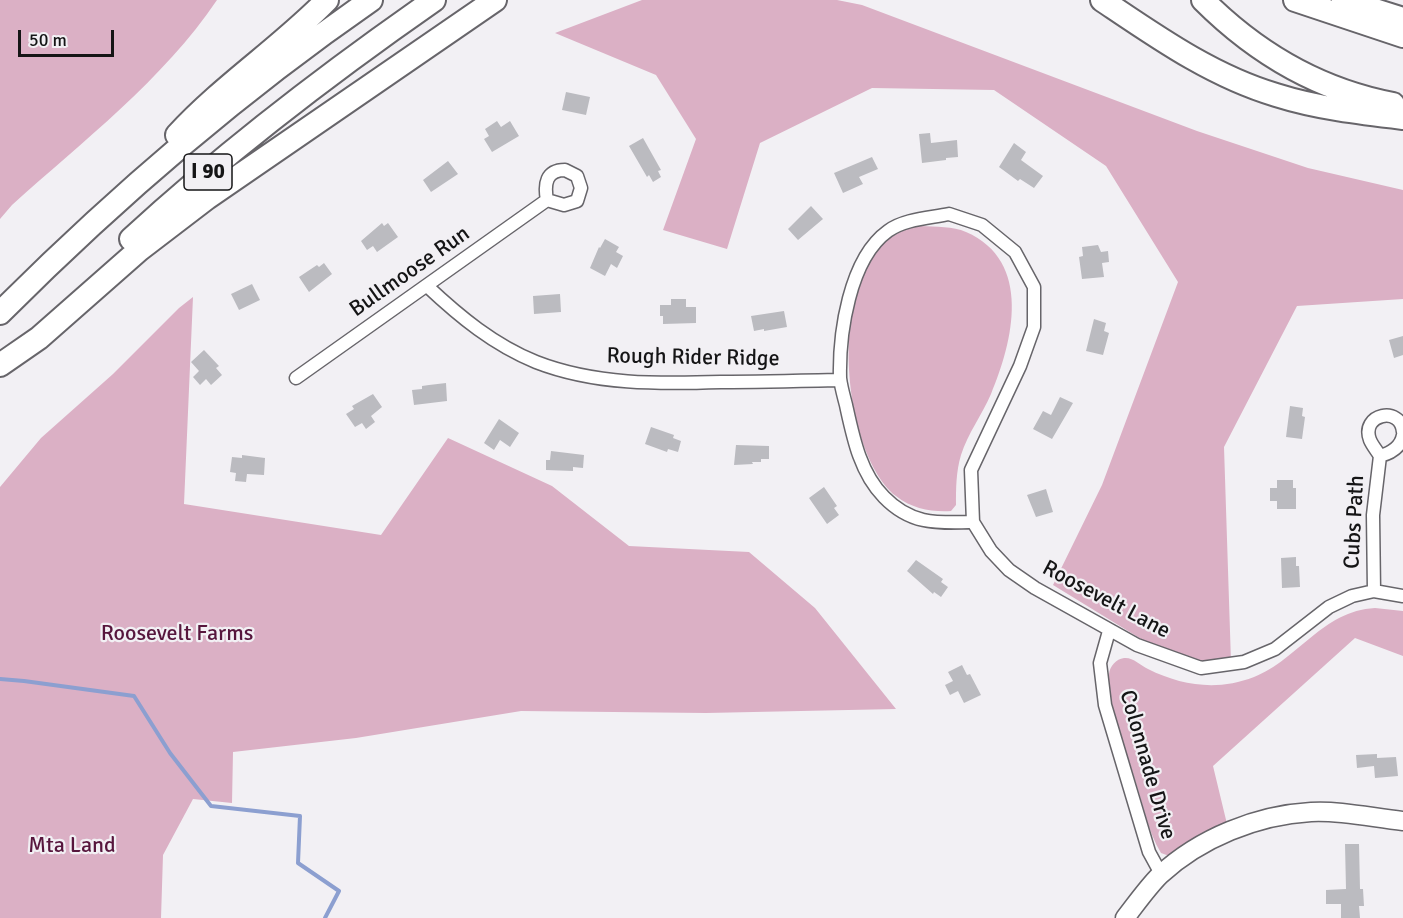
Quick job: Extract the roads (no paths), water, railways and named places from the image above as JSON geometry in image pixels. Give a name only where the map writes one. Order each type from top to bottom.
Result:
[{"type":"highway","points":[[109,210],[203,107],[297,29],[327,0]]},
{"type":"highway","name":"I 90","points":[[0,313],[109,210],[235,103],[371,0]]},
{"type":"highway","name":"I 90","points":[[0,365],[115,253],[212,168],[321,82],[434,0]]},
{"type":"highway","points":[[0,365],[39,338],[68,310],[139,250],[207,198],[495,0]]},
{"type":"highway","points":[[1102,0],[1168,44],[1239,82],[1303,103],[1403,118]]},
{"type":"highway","points":[[1203,0],[1227,23],[1261,49],[1296,71],[1359,96],[1403,106]]},
{"type":"highway","points":[[1295,0],[1403,36]]},
{"type":"highway","points":[[1343,0],[1403,19]]},
{"type":"street","name":"Bullmoose Run","points":[[296,378],[547,200]]},
{"type":"street","name":"Roosevelt Lane","points":[[973,522],[935,524],[912,517],[884,498],[868,476],[858,451],[840,380],[850,291],[870,247],[889,230],[915,220],[949,214],[982,225],[1015,252],[1034,287],[1035,327],[1020,366],[971,470],[973,522],[991,551],[1009,570],[1035,588],[1109,631],[1147,649],[1201,668],[1244,662],[1275,649],[1329,607],[1352,596],[1374,591],[1403,596]]},
{"type":"street","name":"Rough Rider Ridge","points":[[427,286],[452,310],[485,335],[536,362],[590,377],[634,383],[840,380]]},
{"type":"street","name":"Cubs Path","points":[[1374,591],[1373,515],[1380,456],[1369,439],[1370,424],[1375,418],[1383,415],[1392,416],[1403,426],[1402,441],[1392,451],[1380,456]]},
{"type":"street","name":"Colonnade Drive","points":[[1109,631],[1100,663],[1105,705],[1149,852],[1161,874]]},
{"type":"street","points":[[1125,918],[1161,874],[1194,849],[1235,829],[1284,816],[1312,812],[1335,812],[1403,821]]},
{"type":"waterway","points":[[0,679],[134,696],[170,753],[211,806],[300,816],[298,863],[339,891],[325,918]]},
{"type":"park label","name":"Roosevelt Farms","points":[[177,634]]},
{"type":"park label","name":"Mta Land","points":[[72,846]]}]
